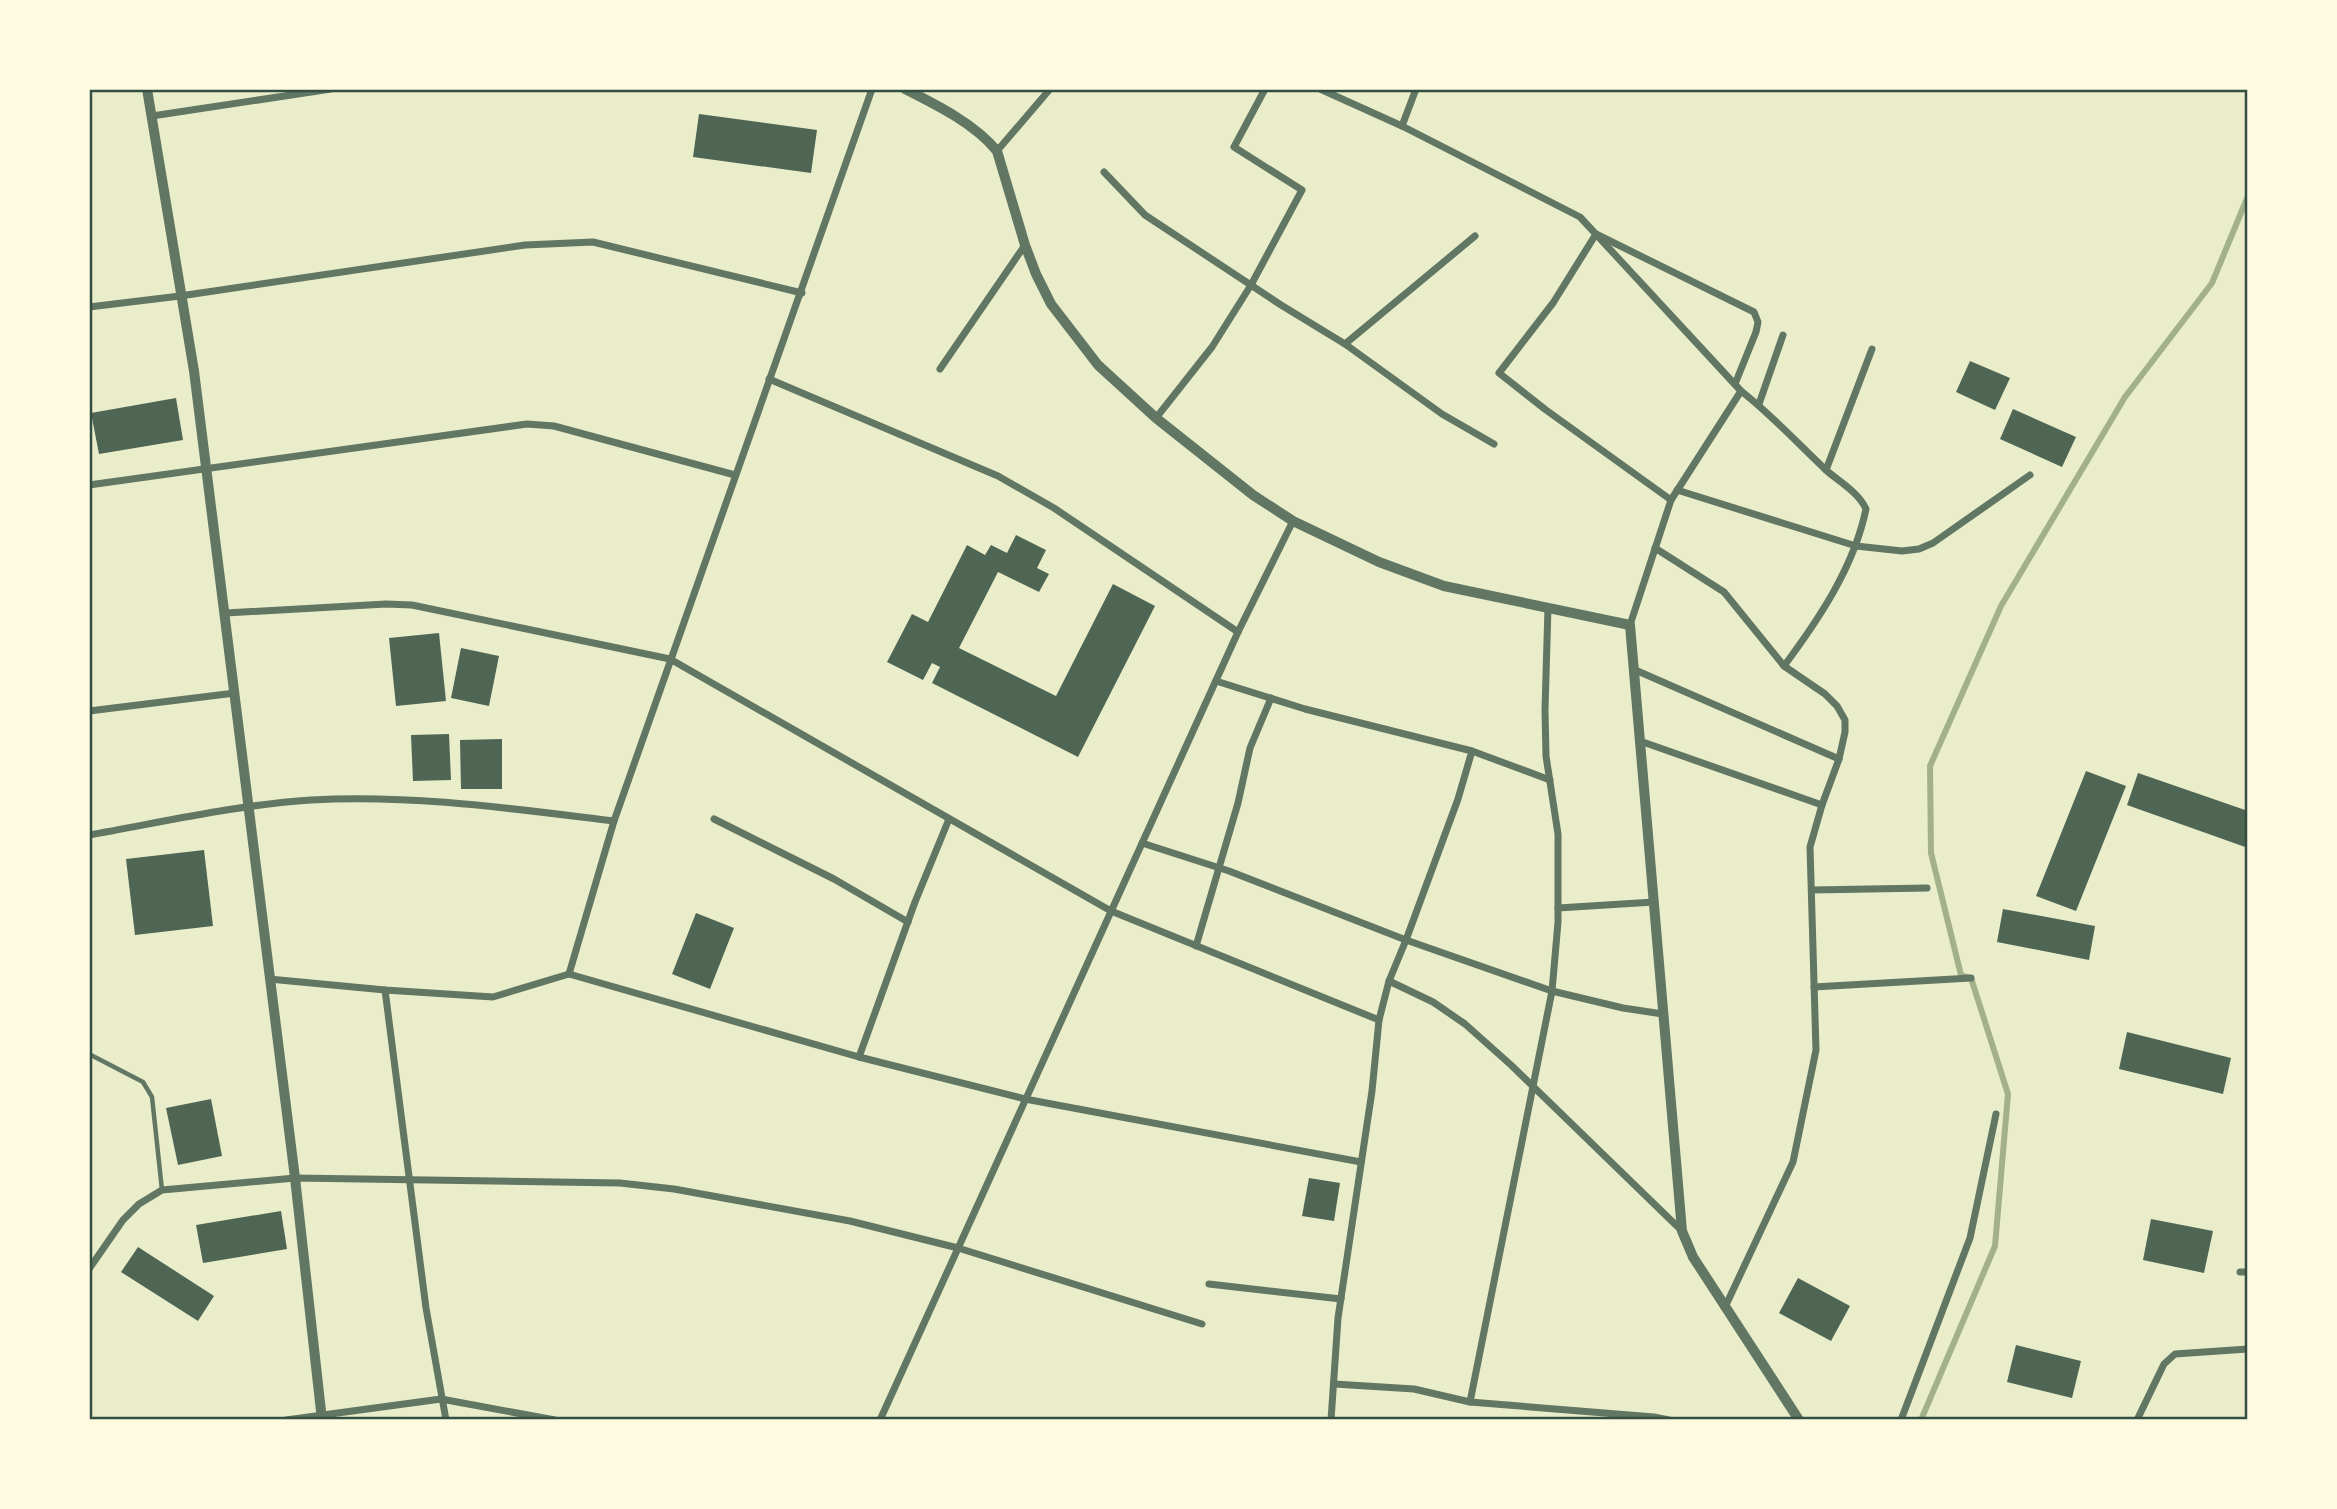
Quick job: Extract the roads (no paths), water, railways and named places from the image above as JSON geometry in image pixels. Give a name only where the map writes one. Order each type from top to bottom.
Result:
[{"type":"street","points":[[147,89],[194,371],[226,613],[322,1418]]},
{"type":"street","points":[[152,116],[331,89]]},
{"type":"street","points":[[569,974],[614,821],[872,89]]},
{"type":"street","points":[[905,89],[926,94],[988,140],[997,151],[1036,274],[1051,304],[1098,365],[1156,418],[1253,495],[1293,521],[1379,562],[1444,586],[1630,625]]},
{"type":"street","points":[[997,151],[1051,89]]},
{"type":"street","points":[[1156,418],[1212,347],[1251,285],[1302,190],[1234,147],[1265,89]]},
{"type":"street","points":[[1320,89],[1402,126],[1580,217],[1738,387],[1863,501],[1866,509],[1856,546],[1818,621],[1784,666]]},
{"type":"street","points":[[1402,126],[1416,89]]},
{"type":"street","points":[[1104,172],[1145,215],[1345,344],[1442,414],[1494,444]]},
{"type":"street","points":[[1596,234],[1745,306],[1754,312],[1758,323],[1738,387],[1671,500],[1630,625],[1682,1231],[1693,1257],[1799,1420]]},
{"type":"street","points":[[1596,234],[1553,303],[1499,373],[1671,500]]},
{"type":"street","points":[[1345,344],[1475,236]]},
{"type":"street","points":[[89,307],[525,245],[593,243],[802,293]]},
{"type":"street","points":[[940,369],[1025,245]]},
{"type":"street","points":[[1759,404],[1783,335]]},
{"type":"street","points":[[1826,470],[1872,349]]},
{"type":"street","points":[[769,379],[998,476],[1054,509],[1238,632]]},
{"type":"street","points":[[89,485],[527,424],[554,426],[735,475]]},
{"type":"street","points":[[1677,490],[1856,546],[1902,551],[1919,549],[1933,543],[2030,475]]},
{"type":"street","points":[[880,1420],[1238,632],[1293,521]]},
{"type":"street","points":[[1655,548],[1724,593],[1784,666],[1825,694],[1837,706],[1845,720],[1839,759],[1810,847],[1816,1050],[1793,1162],[1726,1305]]},
{"type":"street","points":[[226,613],[386,604],[412,605],[670,659],[1111,911],[1379,1020]]},
{"type":"street","points":[[1471,1402],[1552,991],[1558,908],[1558,834],[1546,757],[1548,607]]},
{"type":"street","points":[[1633,669],[1839,759]]},
{"type":"street","points":[[1216,681],[1305,709],[1472,751],[1550,780]]},
{"type":"street","points":[[89,711],[235,693]]},
{"type":"street","points":[[1196,947],[1238,803],[1250,748],[1271,698]]},
{"type":"street","points":[[1640,741],[1822,805]]},
{"type":"street","points":[[1331,1420],[1341,1299],[1373,1091],[1379,1020],[1389,981],[1458,799],[1472,751]]},
{"type":"street","points":[[89,835],[248,806],[312,800],[393,799],[465,804],[614,821]]},
{"type":"street","points":[[714,819],[834,879],[908,922]]},
{"type":"street","points":[[859,1057],[949,819]]},
{"type":"street","points":[[1142,843],[1218,867],[1406,940],[1552,991],[1623,1009],[1663,1014]]},
{"type":"street","points":[[1812,890],[1927,888]]},
{"type":"street","points":[[1558,908],[1654,902]]},
{"type":"street","points":[[269,979],[493,997],[569,974],[859,1057],[1025,1099],[1362,1161]]},
{"type":"street","points":[[1814,987],[1971,978]]},
{"type":"street","points":[[1389,981],[1433,1002],[1465,1024],[1682,1231]]},
{"type":"street","points":[[385,990],[426,1308],[446,1420]]},
{"type":"street","points":[[1901,1420],[1970,1238],[1996,1114]]},
{"type":"street","points":[[89,1269],[123,1220],[139,1204],[162,1189],[295,1178],[620,1183],[674,1189],[850,1221],[958,1248],[1202,1324]]},
{"type":"street","points":[[1209,1284],[1341,1299]]},
{"type":"street","points":[[2137,1420],[2164,1364],[2175,1354],[2248,1349]]},
{"type":"street","points":[[1334,1384],[1414,1389],[1471,1402],[1670,1420]]},
{"type":"street","points":[[286,1420],[322,1418],[441,1399],[555,1420]]},
{"type":"lane","points":[[89,1054],[143,1083],[152,1097],[162,1189]]},
{"type":"waterway","points":[[1921,1420],[1995,1246],[2008,1094],[1971,978],[1961,975],[1931,853],[1930,766],[2001,606],[2125,397],[2212,283],[2248,196]]}]
